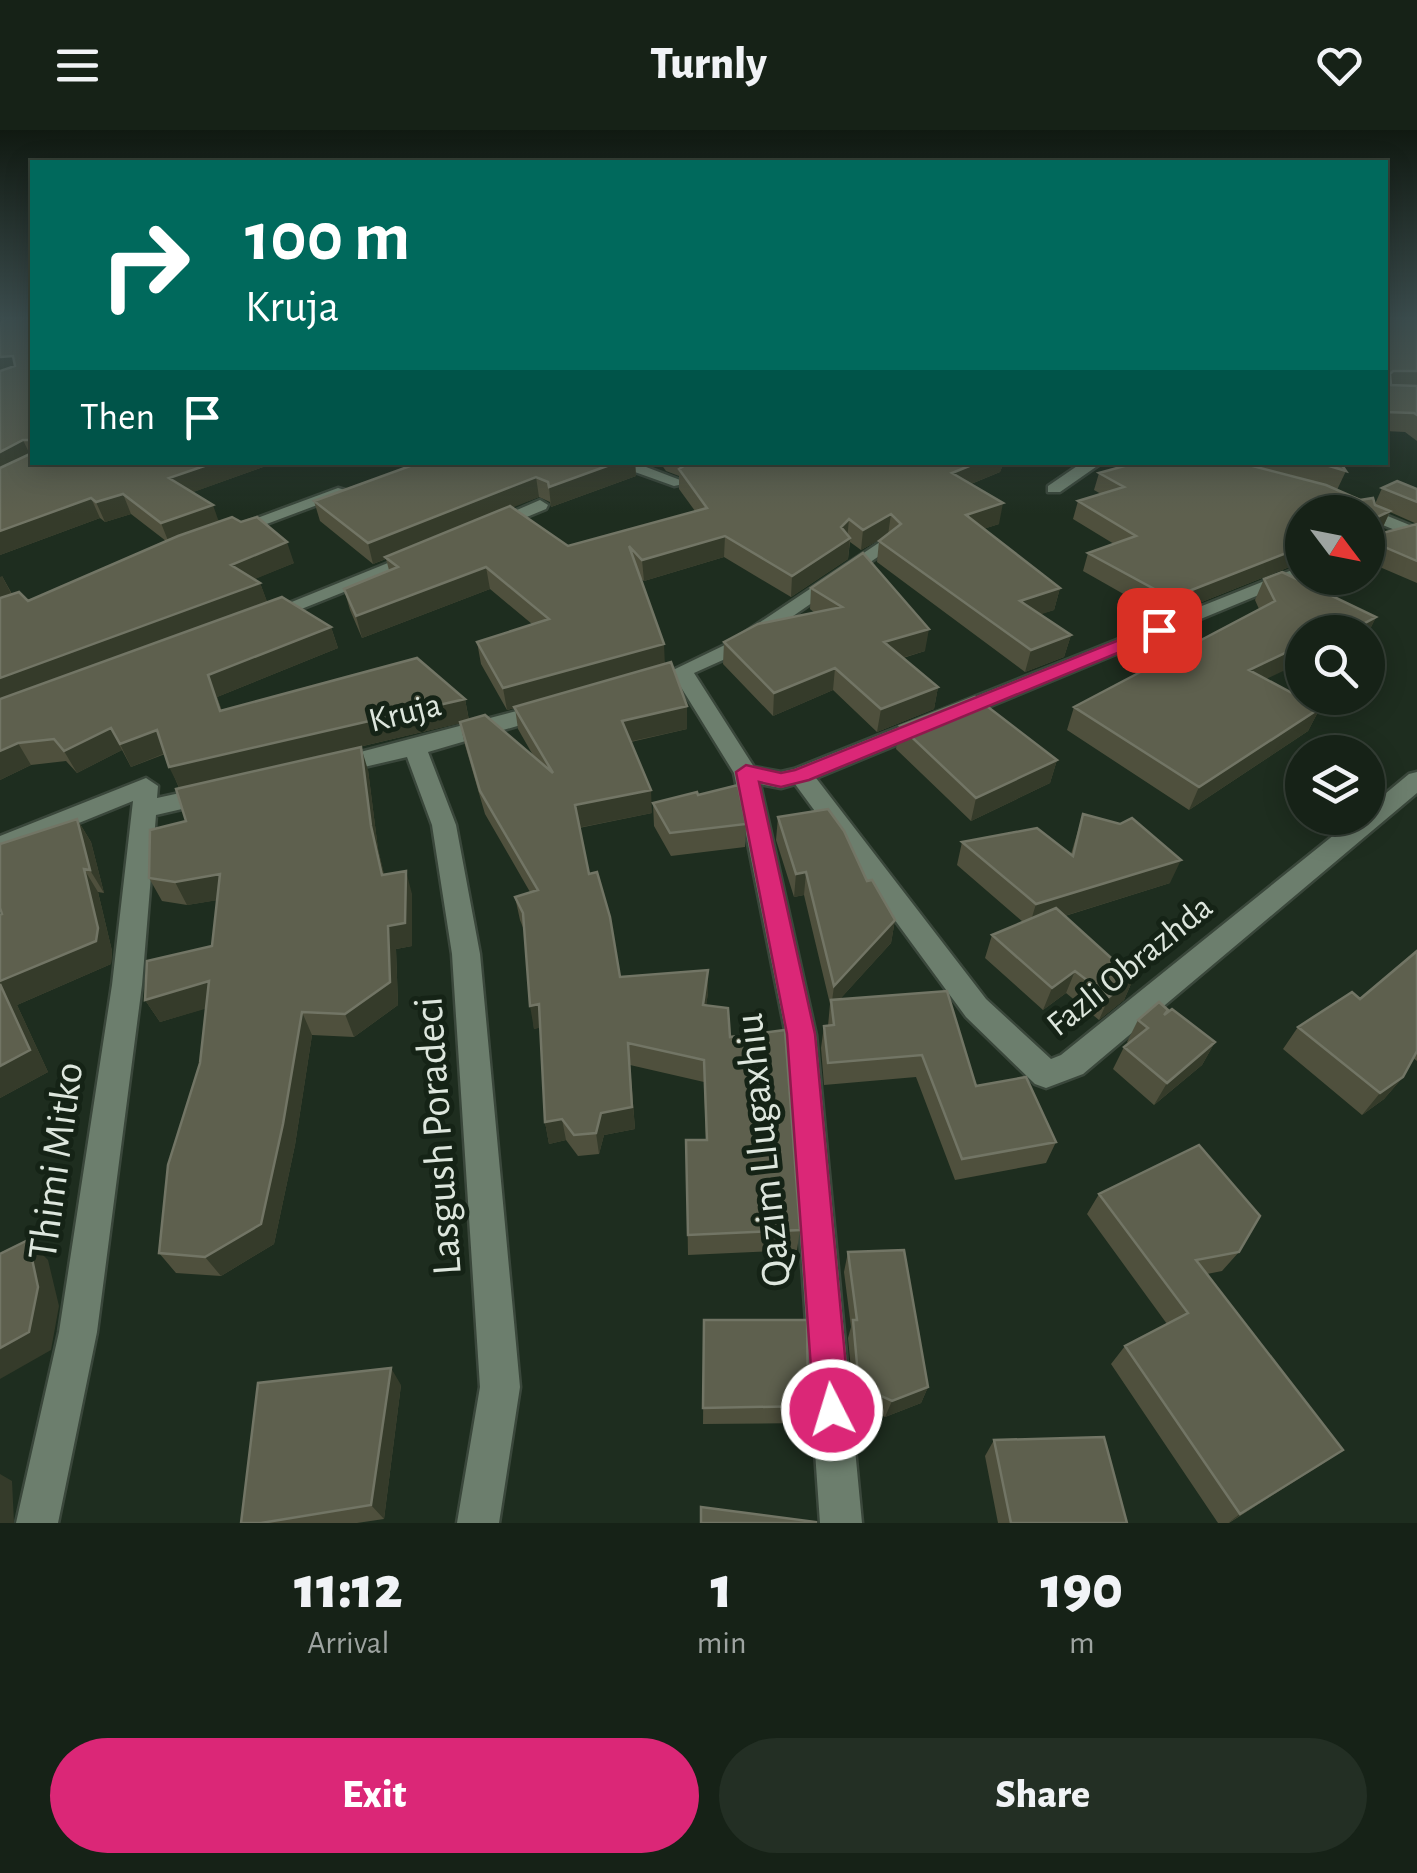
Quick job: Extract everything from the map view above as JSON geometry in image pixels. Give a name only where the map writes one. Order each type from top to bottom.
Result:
[{"type":"street","points":[[624,465],[680,483]]},
{"type":"street","points":[[1054,489],[1090,465]]},
{"type":"street","points":[[210,538],[356,488]]},
{"type":"street","points":[[470,534],[540,505]]},
{"type":"street","points":[[1385,521],[1411,532]]},
{"type":"street","points":[[1385,539],[1411,532]]},
{"type":"street","points":[[886,543],[736,647],[672,674],[746,772],[781,780],[801,775],[1285,578]]},
{"type":"street","points":[[239,626],[436,548]]},
{"type":"street","name":"Kruja","points":[[318,770],[415,748],[567,704]]},
{"type":"street","name":"Lasgush Poradeci","points":[[415,748],[444,825],[466,954],[500,1387],[478,1523]]},
{"type":"street","name":"Qazim Llugaxhiu","points":[[746,772],[801,1034],[841,1523]]},
{"type":"street","name":"Fazli Obrazhda","points":[[801,775],[976,1008],[1046,1074],[1072,1065],[1417,780]]},
{"type":"street","points":[[0,846],[146,786],[144,809],[241,788]]},
{"type":"street","name":"Thimi Mitko","points":[[38,1523],[78,1332],[127,985],[144,809]]},
{"type":"building","points":[[0,384],[30,384],[30,440],[0,452]]},
{"type":"building","points":[[1388,384],[1417,386],[1417,415],[1388,412]]},
{"type":"building","points":[[30,454],[30,465],[207,465],[169,478],[213,505],[161,523],[123,494],[96,502],[91,498],[0,531],[0,468]]},
{"type":"building","points":[[413,465],[610,465],[549,487],[548,482],[536,477],[368,543],[314,501]]},
{"type":"building","points":[[685,465],[972,465],[952,473],[1003,503],[966,515],[1060,588],[1020,601],[1071,635],[1031,650],[879,541],[901,524],[891,514],[863,530],[849,519],[841,527],[850,538],[792,576],[725,536],[642,560],[629,546],[664,644],[503,688],[477,642],[549,619],[486,567],[356,616],[344,589],[398,567],[385,557],[510,506],[568,546],[707,508],[679,469]]},
{"type":"building","points":[[1128,465],[1249,465],[1326,485],[1349,495],[1285,495],[1285,554],[1171,598],[1088,553],[1136,536],[1078,501],[1124,487],[1099,473]]},
{"type":"building","points":[[1397,481],[1417,489],[1417,502],[1382,488]]},
{"type":"building","points":[[232,517],[241,522],[257,517],[287,542],[231,565],[260,583],[0,678],[0,598],[19,592],[28,601]]},
{"type":"building","points":[[1417,524],[1417,561],[1385,547],[1385,532]]},
{"type":"building","points":[[863,553],[929,629],[884,642],[938,687],[881,709],[835,668],[774,693],[724,642],[758,624],[842,607],[811,588]]},
{"type":"building","points":[[1282,572],[1285,595],[1330,595],[1372,615],[1285,615],[1285,653],[1249,670],[1285,689],[1285,715],[1309,715],[1199,787],[1074,707],[1275,601],[1264,579]]},
{"type":"building","points":[[282,597],[331,627],[208,675],[220,711],[417,658],[465,699],[169,767],[157,730],[120,744],[111,728],[64,751],[54,739],[18,743],[0,751],[0,699]]},
{"type":"building","points":[[671,662],[687,706],[622,721],[651,790],[575,805],[589,874],[597,872],[610,917],[620,977],[708,970],[703,1005],[728,1008],[730,1037],[785,1030],[800,1230],[688,1235],[686,1140],[707,1140],[704,1060],[628,1043],[632,1107],[601,1113],[596,1133],[574,1135],[562,1119],[545,1122],[539,1004],[530,1006],[523,913],[515,897],[538,890],[480,791],[460,722],[485,715],[553,773],[514,707]]},
{"type":"building","points":[[975,697],[1057,760],[976,798],[900,726]]},
{"type":"building","points":[[361,747],[382,875],[406,871],[405,923],[388,926],[390,982],[345,1014],[302,1012],[261,1224],[205,1257],[159,1253],[168,1165],[200,1063],[209,981],[145,1000],[147,961],[212,946],[220,874],[175,882],[149,878],[150,830],[186,821],[176,789]]},
{"type":"building","points":[[738,785],[746,824],[670,833],[653,803],[697,792],[698,795]]},
{"type":"building","points":[[828,809],[844,831],[867,881],[872,880],[895,920],[834,986],[806,872],[796,874],[778,817]]},
{"type":"building","points":[[1083,814],[1120,824],[1132,818],[1181,860],[1036,904],[962,842],[1037,828],[1073,856]]},
{"type":"building","points":[[77,819],[90,870],[84,869],[98,928],[96,941],[0,981],[0,844]]},
{"type":"building","points":[[1056,908],[1120,966],[1124,964],[1134,977],[1109,997],[1075,971],[1052,988],[992,935]]},
{"type":"building","points":[[1417,951],[1417,1051],[1403,1077],[1380,1093],[1298,1027],[1352,992],[1360,999]]},
{"type":"building","points":[[0,984],[30,1050],[0,1066]]},
{"type":"building","points":[[947,991],[976,1086],[1026,1077],[1056,1142],[962,1159],[922,1055],[828,1063],[824,1026],[834,1025],[831,1000]]},
{"type":"building","points":[[1159,1002],[1168,1010],[1164,1015],[1172,1009],[1215,1042],[1167,1083],[1124,1047],[1148,1028],[1138,1020]]},
{"type":"building","points":[[1199,1145],[1260,1216],[1239,1252],[1196,1260],[1343,1450],[1240,1514],[1125,1346],[1188,1313],[1099,1194]]},
{"type":"building","points":[[28,1240],[38,1287],[29,1332],[0,1348],[0,1254]]},
{"type":"building","points":[[904,1250],[928,1387],[892,1401],[859,1386],[853,1320],[857,1320],[848,1252]]},
{"type":"building","points":[[704,1320],[807,1320],[808,1406],[703,1408]]},
{"type":"building","points":[[391,1368],[371,1505],[241,1523],[258,1383]]},
{"type":"building","points":[[1104,1437],[1127,1523],[1011,1523],[994,1440]]},
{"type":"building","points":[[701,1507],[816,1522],[816,1523],[701,1523]]},
{"type":"route","points":[[832,1410],[801,1034],[746,772],[781,780],[801,775],[1159,630]]}]
